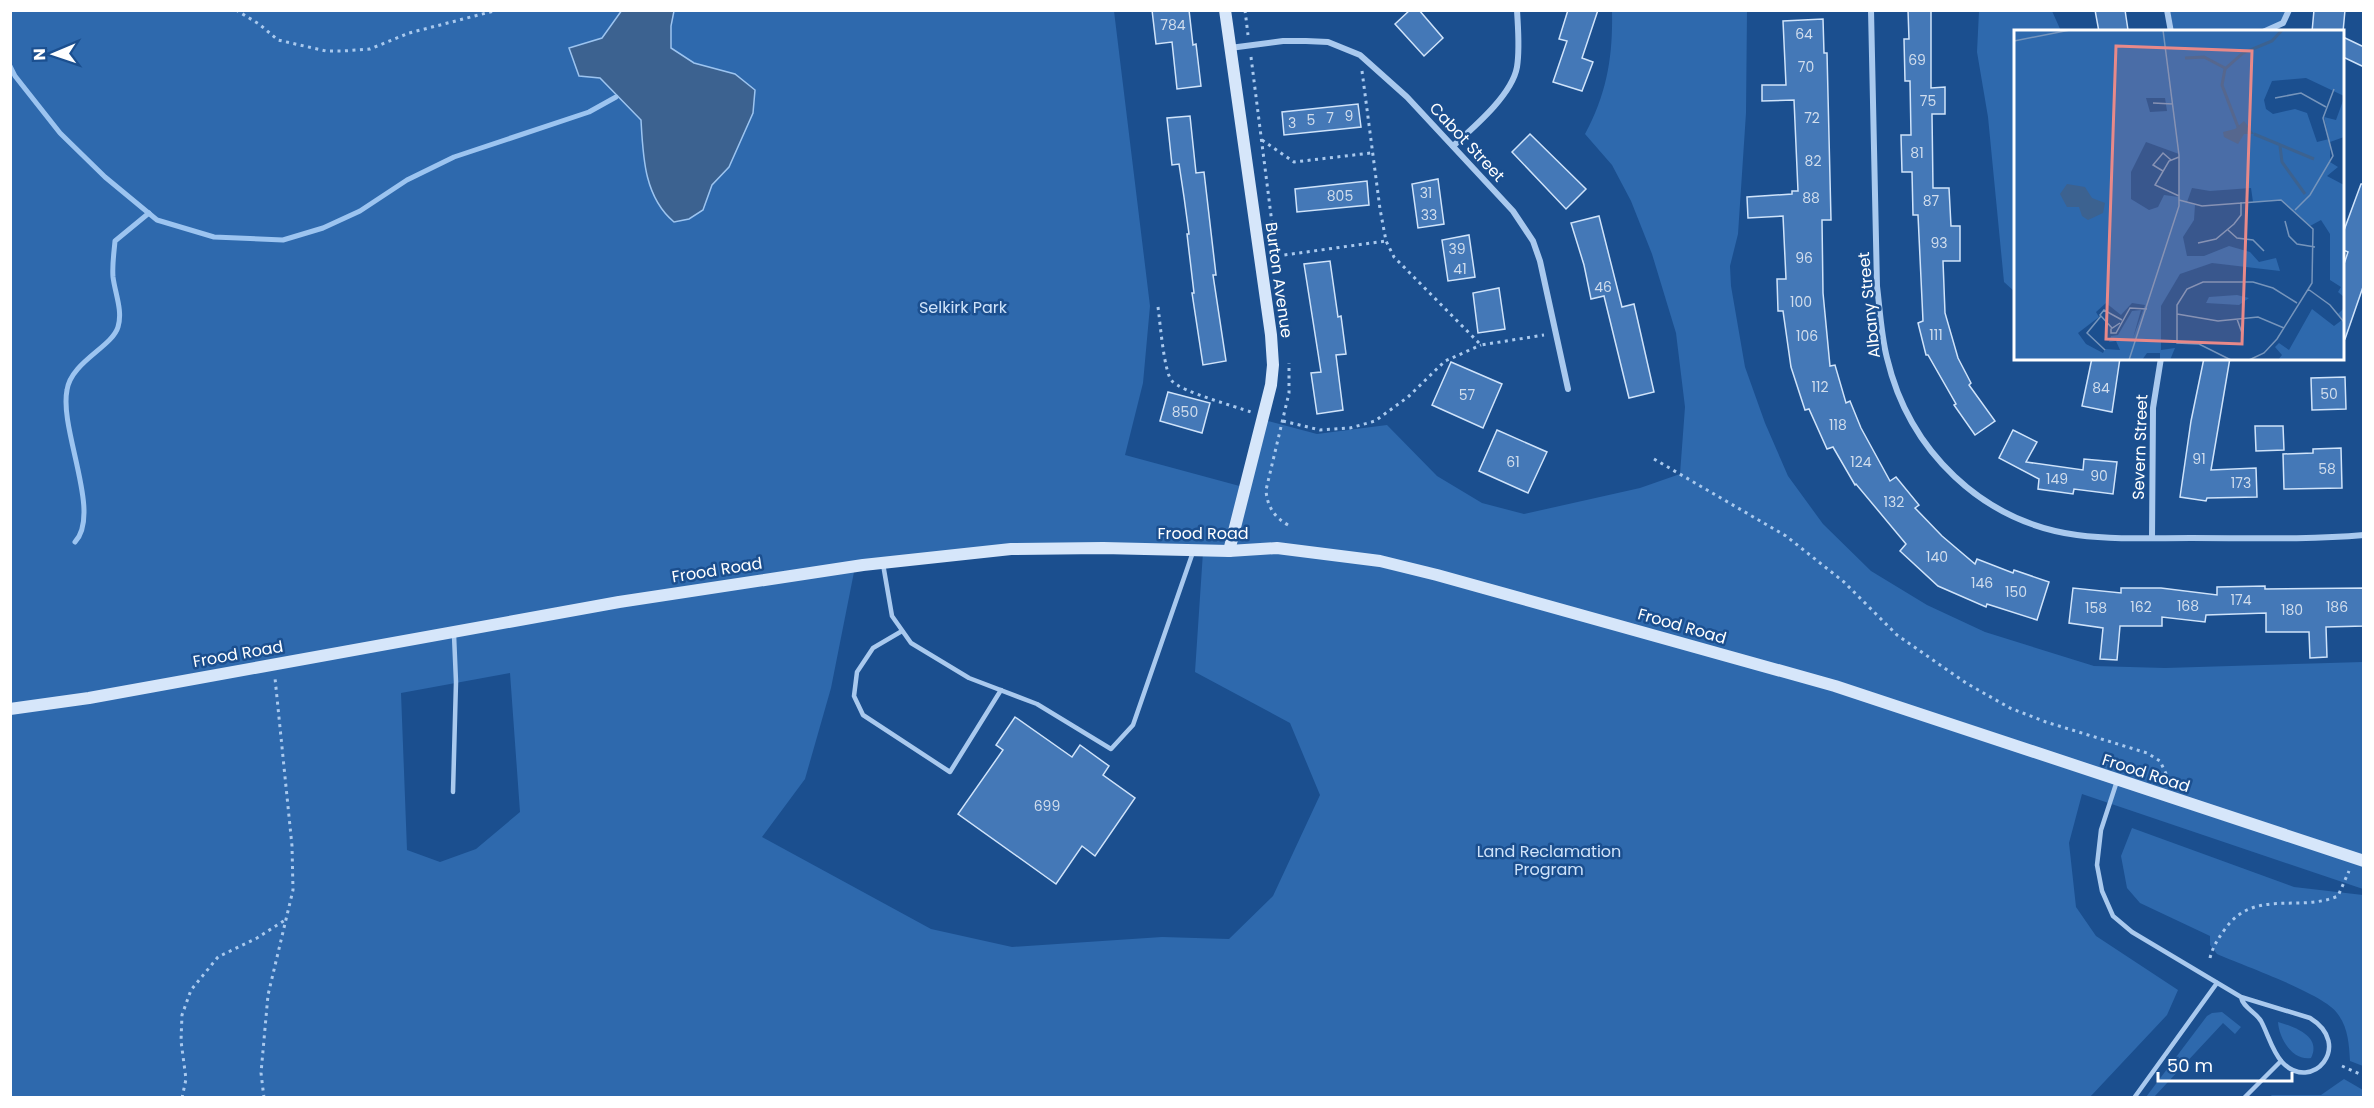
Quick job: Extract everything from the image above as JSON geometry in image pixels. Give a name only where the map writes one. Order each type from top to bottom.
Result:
[{"type":"street","name":"Burton Avenue","points":[[1225,10],[1271,335],[1273,365],[1264,416],[1229,551]]},
{"type":"street","points":[[1454,146],[1492,109],[1510,83],[1516,69],[1517,10]]},
{"type":"street","name":"Albany Street","points":[[1871,10],[1877,286],[1887,358],[1898,396],[1909,420],[1922,441],[1942,465],[1964,485],[2006,514],[2040,527],[2077,535],[2106,538],[2364,535]]},
{"type":"street","points":[[2167,10],[2171,30]]},
{"type":"street","points":[[2267,30],[2283,23],[2289,10]]},
{"type":"street","name":"Cabot Street","points":[[1229,48],[1283,41],[1328,42],[1360,55],[1400,91],[1513,211],[1533,242],[1540,261],[1568,389]]},
{"type":"street","name":"Severn Street","points":[[2152,538],[2153,408],[2161,360]]},
{"type":"street","name":"Frood Road","points":[[10,709],[89,698],[643,598],[883,563],[1011,549],[1229,551],[1277,548],[1380,561],[1437,575],[1835,686],[2117,781],[2359,859]]},
{"type":"lane","points":[[883,563],[892,616],[911,643],[969,678],[1037,704],[1111,750],[1133,725],[1193,550]]},
{"type":"lane","points":[[902,631],[873,648],[857,672],[854,696],[863,715],[950,772],[1001,690]]},
{"type":"lane","points":[[453,632],[456,682],[453,792]]},
{"type":"lane","points":[[2117,781],[2101,830],[2097,865],[2102,891],[2113,916],[2132,932],[2241,997],[2310,1018],[2326,1031],[2330,1050],[2324,1064],[2317,1069],[2298,1072],[2291,1070],[2281,1061],[2259,1018],[2242,1004],[2241,997]]},
{"type":"lane","points":[[2134,1098],[2217,983]]},
{"type":"lane","points":[[2244,1098],[2281,1061]]},
{"type":"path","points":[[236,10],[259,24],[278,40],[326,51],[343,51],[369,49],[409,33],[498,10]]},
{"type":"path","points":[[1360,55],[1371,153],[1386,241],[1394,257],[1404,269],[1481,345]]},
{"type":"path","points":[[1262,140],[1294,162],[1371,153]]},
{"type":"path","points":[[1276,256],[1386,241]]},
{"type":"path","points":[[1158,307],[1167,371],[1172,381],[1186,389],[1264,416]]},
{"type":"path","points":[[1283,421],[1320,430],[1350,428],[1375,421],[1408,397],[1445,361],[1481,345],[1555,333]]},
{"type":"path","points":[[1654,459],[1786,536],[1844,582],[1897,635],[1966,683],[2010,708],[2147,753],[2160,761]]},
{"type":"path","points":[[264,1098],[261,1073],[268,995],[293,890],[292,846],[274,664]]},
{"type":"path","points":[[2210,958],[2213,946],[2234,916],[2257,905],[2325,902],[2338,896],[2359,859]]},
{"type":"path","points":[[182,1098],[186,1079],[181,1041],[182,1015],[191,990],[218,957],[257,938],[286,919]]},
{"type":"path","points":[[2342,1066],[2364,1076]]},
{"type":"green space","points":[[10,11],[1114,11],[1150,306],[1143,383],[1125,455],[1247,488],[1264,420],[1317,434],[1387,425],[1437,476],[1482,503],[1524,514],[1640,488],[1680,474],[1685,407],[1676,333],[1652,254],[1631,201],[1612,165],[1585,134],[1599,104],[1607,74],[1610,59],[1612,11],[1747,11],[1746,113],[1738,234],[1730,266],[1731,286],[1745,367],[1765,423],[1788,476],[1823,524],[1871,571],[1927,605],[1985,632],[2094,666],[2165,668],[2363,662],[2363,889],[2082,794],[2069,843],[2076,907],[2096,936],[2178,990],[2167,1015],[2090,1097],[11,1097]],"holes":[[[1011,550],[1203,552],[1195,672],[1290,723],[1320,795],[1273,896],[1229,939],[1162,937],[1012,947],[931,929],[762,837],[805,779],[831,688],[855,567]],[[510,673],[520,812],[476,849],[440,862],[407,850],[401,693]]]},
{"type":"green space","points":[[1979,11],[2052,11],[2061,30],[2014,30],[2014,291],[2004,282],[1988,117],[1977,52]]},
{"type":"green space","points":[[2170,11],[2287,11],[2282,22],[2261,30],[2174,30]]},
{"type":"green space","points":[[2132,828],[2294,887],[2363,895],[2363,1066],[2350,1061],[2346,1030],[2341,1018],[2329,1005],[2263,972],[2217,954],[2210,945],[2210,936],[2140,903],[2127,888],[2121,856]]},
{"type":"green space","points":[[2222,1012],[2241,1027],[2235,1034],[2223,1023],[2154,1097],[2146,1097],[2207,1016]]},
{"type":"green space","points":[[2278,1022],[2310,1038],[2313,1044],[2311,1058],[2304,1058],[2292,1052],[2281,1035]]},
{"type":"green space","points":[[2344,1079],[2363,1090],[2363,1097],[2269,1097],[2272,1095],[2321,1095]]},
{"type":"shaded area","points":[[622,10],[674,11],[671,48],[694,63],[735,74],[755,90],[753,113],[729,167],[712,185],[703,210],[689,219],[674,222],[656,201],[644,162],[641,120],[600,78],[579,76],[569,48],[602,38]]},
{"type":"building","points":[[1152,10],[1189,10],[1201,86],[1177,89],[1172,42],[1156,44]]},
{"type":"building","points":[[1410,10],[1419,10],[1443,38],[1424,56],[1395,24]]},
{"type":"building","points":[[1568,10],[1598,10],[1582,58],[1593,62],[1582,91],[1553,82],[1567,41],[1559,39]]},
{"type":"building","points":[[1908,10],[1931,10],[1931,88],[1945,87],[1945,114],[1932,114],[1933,188],[1949,188],[1951,226],[1960,226],[1960,261],[1943,261],[1945,313],[1958,358],[1971,383],[1969,385],[1995,421],[1975,435],[1954,405],[1956,404],[1926,355],[1918,323],[1923,321],[1918,215],[1913,215],[1912,172],[1902,172],[1901,135],[1911,135],[1910,81],[1905,81],[1904,39],[1909,39]]},
{"type":"building","points":[[2095,10],[2125,10],[2128,30],[2099,30]]},
{"type":"building","points":[[2314,10],[2345,10],[2343,30],[2312,30]]},
{"type":"building","points":[[1823,19],[1824,53],[1827,53],[1831,220],[1822,220],[1823,293],[1830,366],[1835,365],[1846,403],[1850,401],[1861,428],[1890,481],[1896,477],[1919,505],[1915,508],[1942,536],[1975,564],[1977,559],[2013,573],[2014,570],[2049,582],[2037,620],[1987,604],[1986,607],[1938,586],[1900,551],[1906,544],[1855,485],[1833,447],[1827,449],[1809,409],[1805,410],[1791,367],[1783,311],[1778,311],[1777,279],[1786,279],[1783,216],[1748,218],[1747,197],[1792,194],[1792,191],[1798,191],[1794,100],[1762,101],[1762,85],[1786,85],[1783,21]]},
{"type":"building","points":[[2344,37],[2364,47],[2364,67],[2344,57]]},
{"type":"building","points":[[1358,104],[1361,127],[1284,135],[1282,112]]},
{"type":"building","points":[[1190,116],[1196,173],[1204,172],[1216,275],[1213,275],[1226,361],[1203,365],[1192,293],[1194,293],[1184,197],[1179,164],[1172,165],[1167,118]]},
{"type":"building","points":[[1530,134],[1586,189],[1566,209],[1512,152]]},
{"type":"building","points":[[1438,179],[1444,224],[1418,228],[1412,184]]},
{"type":"building","points":[[1367,181],[1369,205],[1297,212],[1295,189]]},
{"type":"building","points":[[2361,184],[2364,184],[2364,284],[2345,339],[2344,264],[2348,252],[2344,250],[2344,230]]},
{"type":"building","points":[[1599,216],[1622,307],[1634,304],[1654,392],[1629,398],[1604,296],[1591,299],[1584,265],[1571,223]]},
{"type":"building","points":[[1469,235],[1475,277],[1448,281],[1442,240]]},
{"type":"building","points":[[1330,261],[1346,354],[1336,355],[1343,410],[1317,414],[1311,373],[1321,372],[1304,264]]},
{"type":"building","points":[[1499,288],[1505,329],[1478,333],[1473,293]]},
{"type":"building","points":[[2092,360],[2120,360],[2112,412],[2082,406]]},
{"type":"building","points":[[2204,360],[2230,360],[2211,470],[2256,468],[2257,497],[2207,498],[2206,501],[2180,497],[2191,421]]},
{"type":"building","points":[[1451,362],[1502,384],[1483,428],[1432,405]]},
{"type":"building","points":[[2345,377],[2346,409],[2312,410],[2311,378]]},
{"type":"building","points":[[1168,392],[1210,403],[1202,433],[1160,421]]},
{"type":"building","points":[[2255,426],[2283,426],[2284,450],[2256,451]]},
{"type":"building","points":[[1497,430],[1547,452],[1528,493],[1479,471]]},
{"type":"building","points":[[2013,430],[2037,442],[2026,462],[2083,470],[2084,459],[2117,462],[2113,494],[2074,489],[2073,494],[2038,489],[2039,479],[1999,458]]},
{"type":"building","points":[[2341,448],[2342,488],[2284,489],[2283,454],[2313,453],[2313,449]]},
{"type":"building","points":[[2265,586],[2265,589],[2364,588],[2364,626],[2326,627],[2327,657],[2310,658],[2309,632],[2266,632],[2266,613],[2206,615],[2205,622],[2162,617],[2162,626],[2120,626],[2117,660],[2100,659],[2103,628],[2069,623],[2073,588],[2121,593],[2121,588],[2161,588],[2217,595],[2217,587]]},
{"type":"building","points":[[1015,717],[1072,757],[1080,745],[1109,766],[1103,775],[1135,798],[1095,856],[1082,846],[1056,884],[958,814],[1003,750],[996,745]]},
{"type":"waterway","points":[[10,66],[15,76],[60,133],[105,177],[157,220],[214,237],[283,240],[323,228],[360,211],[407,180],[454,157],[589,112],[616,97]]},
{"type":"waterway","points":[[75,542],[82,529],[84,512],[66,407],[67,390],[76,371],[108,341],[118,327],[119,308],[113,272],[115,241],[149,213]]},
{"type":"park label","name":"Selkirk Park","points":[[963,307]]},
{"type":"park label","name":"Land Reclamation Program","points":[[1549,860]]}]
